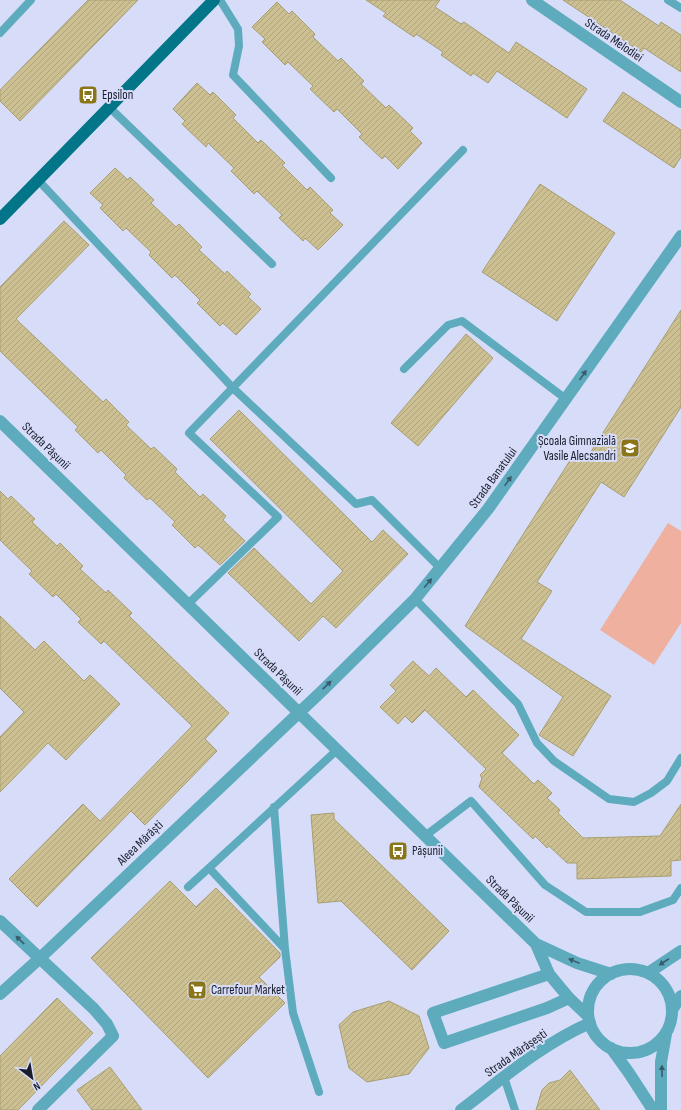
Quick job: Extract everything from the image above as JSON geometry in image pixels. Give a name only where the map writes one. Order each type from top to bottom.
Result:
[{"type":"main road","points":[[0,219],[214,0]]},
{"type":"street","name":"Strada Melodiei","points":[[532,0],[681,102]]},
{"type":"street","name":"Strada Banatului","points":[[298,711],[323,690],[414,599],[488,509],[681,236]]},
{"type":"street","name":"Strada Pășunii","points":[[0,421],[536,944],[577,963],[611,974]]},
{"type":"street","name":"Aleea Mărăști","points":[[0,994],[39,959],[298,711]]},
{"type":"street","points":[[0,921],[94,1009],[107,1024],[113,1036],[38,1110]]},
{"type":"street","name":"Strada Pășunii","points":[[536,944],[549,974],[589,1020]]},
{"type":"street","points":[[648,973],[681,951]]},
{"type":"street","points":[[611,1048],[621,1052],[642,1052],[660,1041],[671,1022],[672,1010],[670,999],[665,988],[658,979],[648,973],[636,970],[623,970],[611,974],[594,990],[590,1001],[589,1020],[596,1035],[611,1048],[653,1110]]},
{"type":"street","points":[[549,974],[433,1013],[444,1043],[547,1008],[569,998]]},
{"type":"street","points":[[672,1010],[681,996]]},
{"type":"street","name":"Strada Mărășești","points":[[461,1110],[504,1077],[589,1020]]},
{"type":"street","points":[[661,1110],[661,1062],[666,1032]]},
{"type":"lane","points":[[0,33],[31,0]]},
{"type":"lane","points":[[220,0],[238,29],[239,46],[233,76],[331,178]]},
{"type":"lane","points":[[668,0],[681,8]]},
{"type":"lane","points":[[109,107],[272,264]]},
{"type":"lane","points":[[188,604],[278,517],[189,432],[463,150]]},
{"type":"lane","points":[[38,180],[233,388],[356,504],[372,500],[440,568]]},
{"type":"lane","points":[[404,369],[448,325],[462,321],[566,399]]},
{"type":"lane","points":[[414,599],[518,704],[537,743],[554,761],[609,799],[634,802],[651,793],[667,781],[681,758]]},
{"type":"lane","points":[[188,888],[337,750]]},
{"type":"lane","points":[[425,836],[471,801],[545,885],[586,912],[640,912],[673,900],[681,888]]},
{"type":"lane","points":[[274,807],[284,949],[293,1013],[319,1092]]},
{"type":"lane","points":[[209,868],[284,949]]},
{"type":"lane","points":[[504,1077],[515,1110]]},
{"type":"shaded area","points":[[668,523],[681,531],[681,623],[654,665],[600,630]]},
{"type":"building","points":[[88,0],[138,0],[20,121],[0,101],[0,90]]},
{"type":"building","points":[[366,0],[440,0],[435,7],[461,24],[464,22],[509,53],[516,42],[587,89],[567,118],[497,71],[488,83],[473,73],[471,76],[441,55],[443,52],[416,34],[414,37],[383,16],[386,13]]},
{"type":"building","points":[[563,0],[620,0],[659,26],[661,22],[681,35],[681,72],[644,48],[641,52]]},
{"type":"building","points":[[277,2],[289,14],[292,11],[315,34],[313,37],[338,61],[341,58],[364,81],[361,84],[386,108],[389,105],[413,128],[410,131],[422,143],[398,169],[385,156],[382,159],[359,137],[362,134],[337,109],[334,112],[310,89],[313,86],[288,62],[285,65],[262,42],[265,39],[252,27]]},
{"type":"building","points":[[197,83],[210,95],[213,92],[236,115],[233,118],[258,143],[261,140],[285,163],[282,165],[307,190],[310,187],[333,210],[330,213],[343,225],[318,250],[305,238],[303,241],[279,218],[282,215],[257,191],[254,194],[231,171],[234,168],[208,143],[206,147],[182,124],[185,121],[173,109]]},
{"type":"building","points":[[623,92],[681,130],[681,157],[674,168],[603,121]]},
{"type":"building","points":[[115,168],[128,180],[130,177],[154,200],[151,203],[176,227],[179,224],[202,247],[199,250],[225,274],[227,271],[251,294],[248,297],[261,309],[236,335],[223,323],[220,326],[197,303],[200,300],[175,275],[172,278],[149,255],[151,252],[126,228],[123,231],[100,208],[103,205],[90,193]]},
{"type":"building","points":[[540,184],[615,233],[557,321],[482,272]]},
{"type":"building","points":[[64,221],[89,245],[16,319],[103,402],[106,399],[129,422],[126,425],[151,449],[154,447],[177,469],[175,472],[200,497],[203,494],[226,516],[223,520],[245,541],[220,565],[198,545],[195,548],[172,525],[175,522],[150,498],[147,500],[124,478],[126,475],[101,450],[98,453],[75,430],[78,427],[0,351],[0,287]]},
{"type":"building","points":[[681,310],[681,407],[624,497],[601,482],[537,582],[552,591],[521,639],[611,696],[573,756],[539,735],[563,697],[465,626],[576,451],[587,458]]},
{"type":"building","points":[[466,334],[493,358],[418,446],[391,423]]},
{"type":"building","points":[[239,410],[372,542],[383,530],[408,554],[336,628],[323,616],[299,641],[228,573],[254,548],[311,604],[343,571],[210,439]]},
{"type":"building","points":[[0,491],[8,499],[11,496],[35,519],[32,522],[57,546],[60,543],[83,566],[80,569],[106,593],[108,590],[132,613],[129,616],[229,713],[205,739],[217,751],[145,825],[131,811],[37,907],[9,879],[83,804],[100,821],[192,726],[104,641],[101,644],[78,622],[81,619],[56,594],[53,597],[29,574],[32,571],[0,540]]},
{"type":"building","points":[[0,616],[35,650],[44,641],[84,681],[90,675],[120,704],[66,760],[48,743],[0,792],[0,737],[24,712],[0,688]]},
{"type":"building","points":[[413,661],[429,676],[436,668],[466,697],[473,690],[519,735],[502,753],[534,784],[538,780],[552,793],[547,798],[560,810],[558,813],[583,838],[660,836],[681,804],[681,860],[671,861],[671,876],[577,879],[577,863],[567,863],[549,846],[547,848],[535,836],[533,839],[479,787],[482,778],[480,775],[486,769],[425,710],[412,723],[405,716],[398,724],[380,707],[396,691],[390,685]]},
{"type":"building","points":[[334,813],[334,819],[449,931],[412,970],[341,901],[318,903],[311,815]]},
{"type":"building","name":"Carrefour Market","points":[[170,881],[196,907],[216,888],[280,953],[280,957],[259,977],[285,1003],[208,1078],[91,958]]},
{"type":"building","points":[[57,998],[93,1033],[18,1110],[0,1110],[0,1056]]},
{"type":"building","points":[[389,1001],[419,1016],[429,1048],[409,1074],[367,1082],[349,1068],[339,1025],[353,1012]]},
{"type":"building","points":[[110,1067],[142,1110],[92,1110],[77,1090]]},
{"type":"building","points":[[570,1070],[600,1110],[536,1110],[542,1090],[549,1083],[560,1080]]},
{"type":"place","name":"Epsilon","points":[[88,95]]},
{"type":"place","name":"Școala Gimnazială Vasile Alecsandri","points":[[630,448]]},
{"type":"place","name":"Pășunii","points":[[398,851]]},
{"type":"place","name":"Carrefour Market","points":[[197,990]]}]
